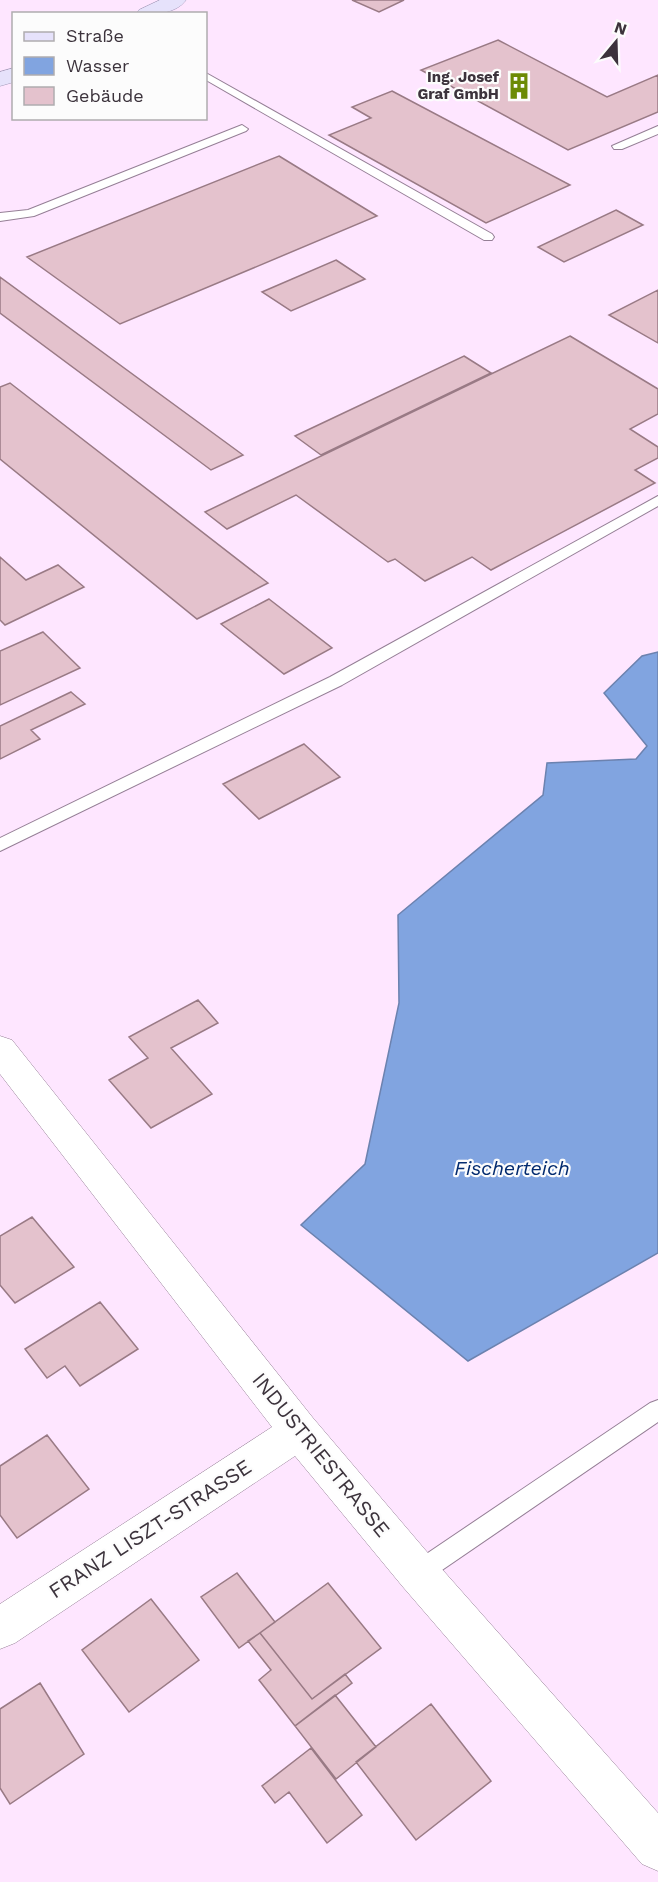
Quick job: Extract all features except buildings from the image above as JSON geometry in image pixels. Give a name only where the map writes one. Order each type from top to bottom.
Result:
[{"type":"main road","points":[[150,12],[176,0]]},
{"type":"street","name":"INDUSTRIESTRASSE","points":[[0,1049],[299,1431],[418,1573],[658,1848]]},
{"type":"street","name":"FRANZ LISZT-STRASSE","points":[[0,1628],[299,1431]]},
{"type":"lane","points":[[207,77],[489,237]]},
{"type":"lane","points":[[0,217],[30,213],[242,129]]},
{"type":"lane","points":[[618,146],[658,130]]},
{"type":"lane","points":[[0,845],[336,681],[658,500]]},
{"type":"lane","points":[[418,1573],[658,1410]]},
{"type":"water","name":"Fischerteich","points":[[658,652],[658,1253],[468,1361],[301,1225],[365,1164],[399,1003],[398,915],[543,795],[547,763],[636,759],[647,746],[604,693],[642,656]]},
{"type":"place","name":"Ing. Josef Graf GmbH","points":[[519,86]]}]
